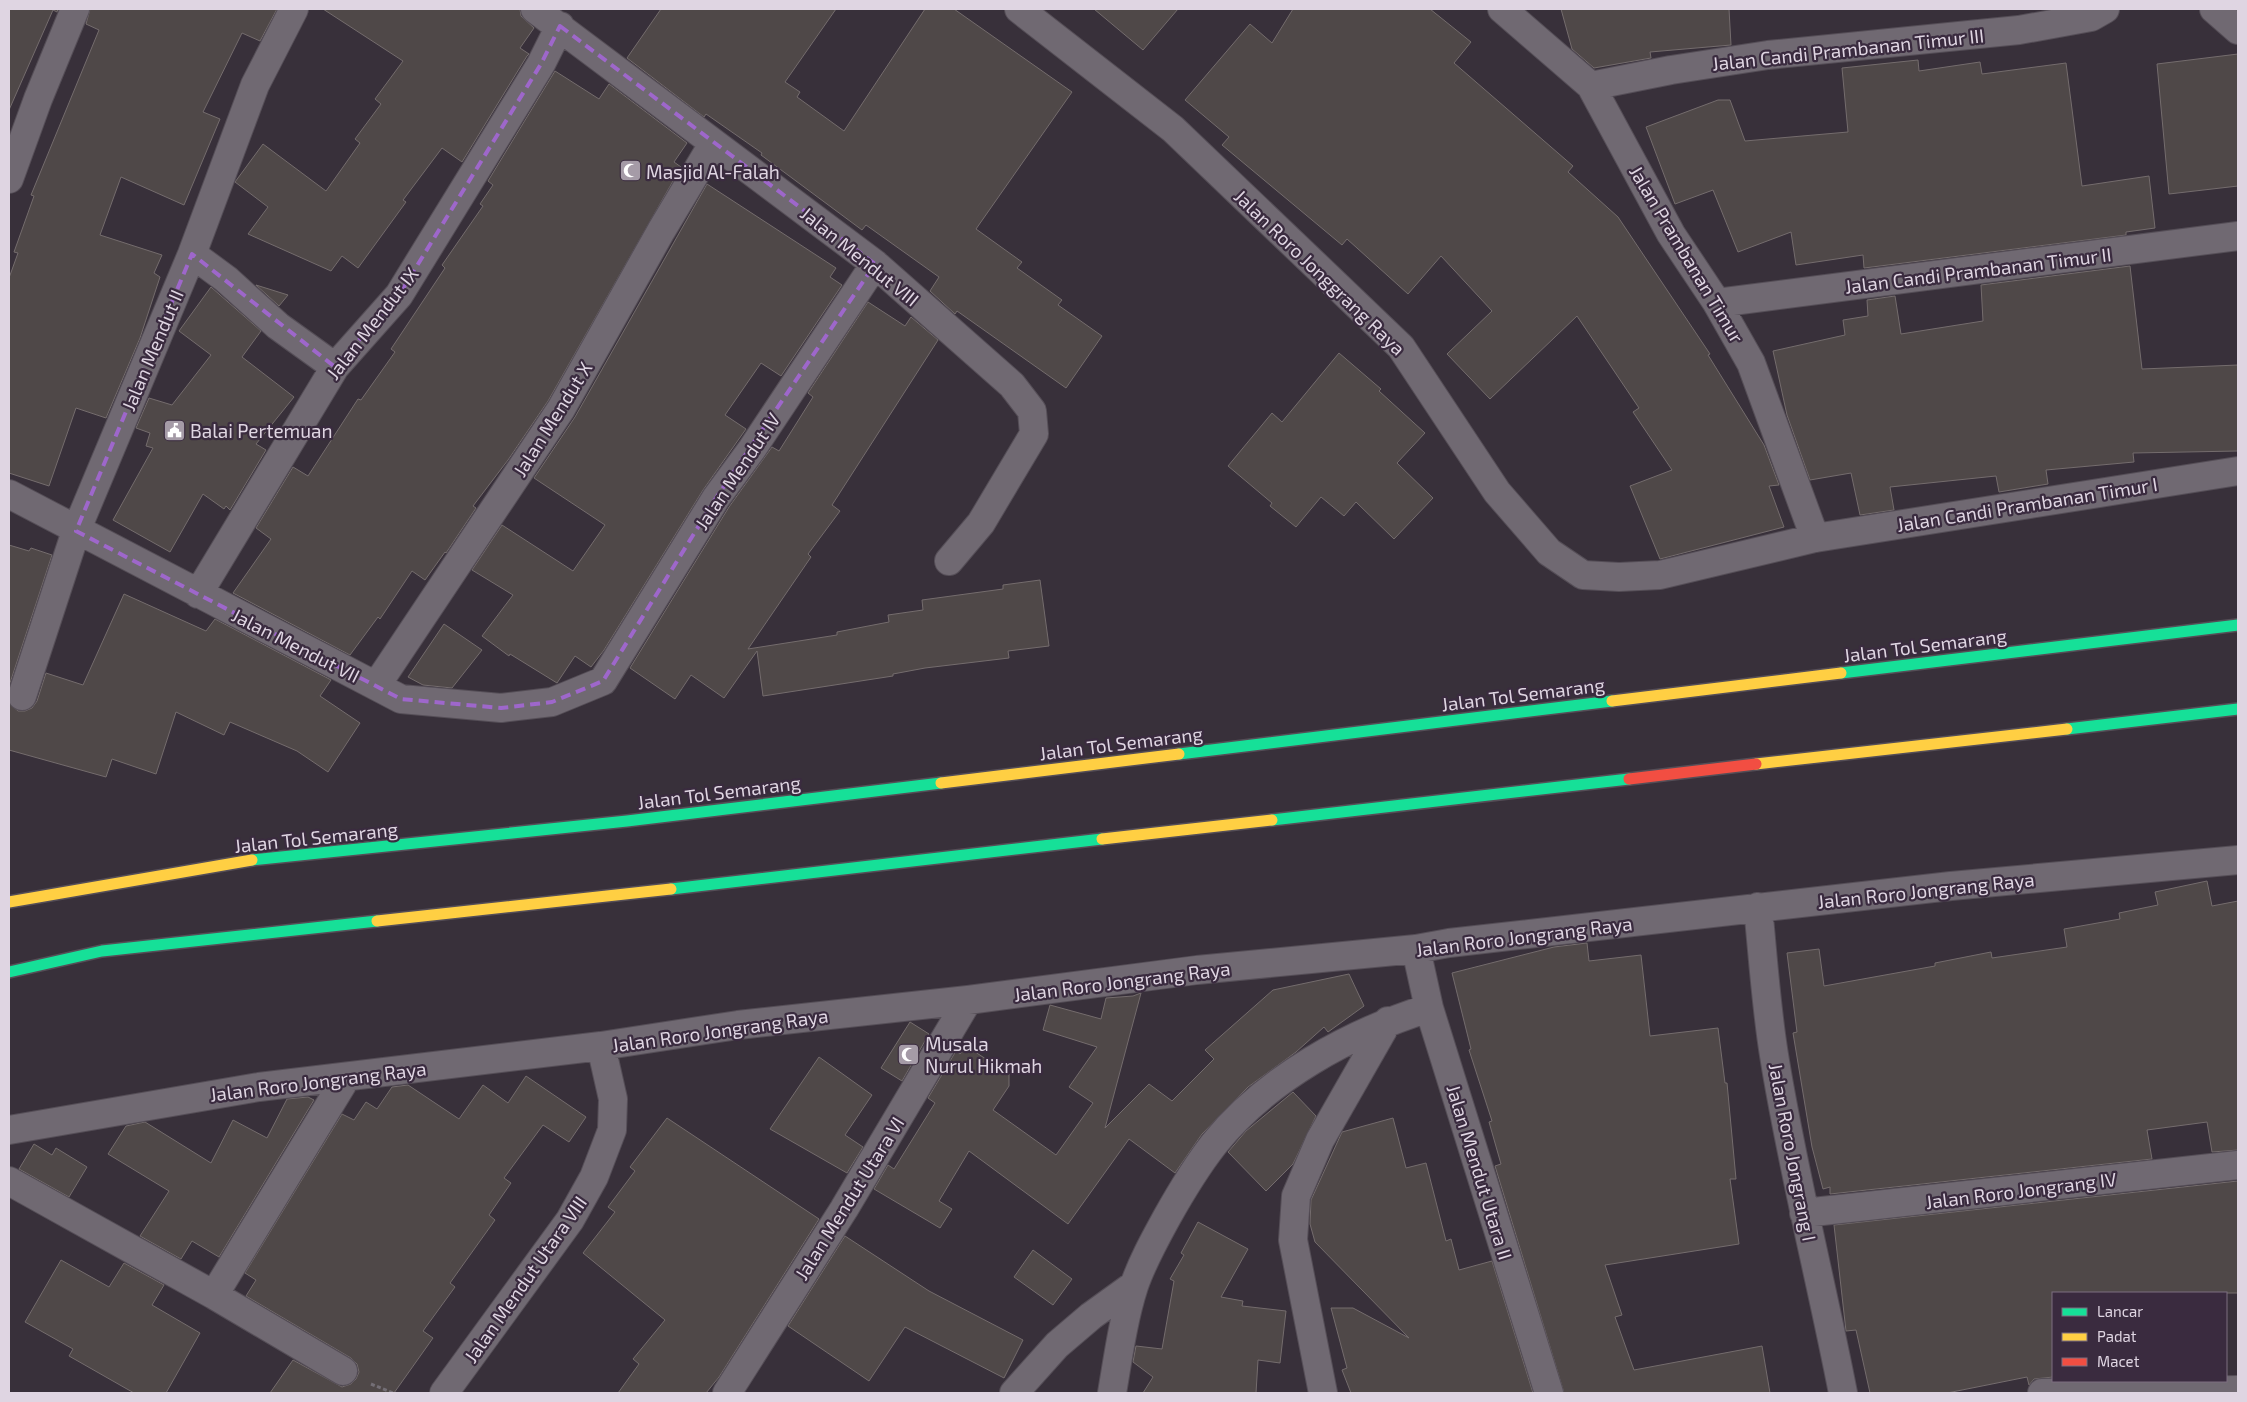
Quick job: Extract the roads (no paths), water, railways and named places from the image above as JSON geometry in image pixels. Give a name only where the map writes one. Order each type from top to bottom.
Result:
[{"type":"highway","name":"Jalan Tol Semarang","points":[[9,902],[247,861],[637,820],[2238,624]]},
{"type":"highway","points":[[9,972],[102,951],[635,893],[2238,710]]},
{"type":"street","points":[[9,179],[38,99],[75,9]]},
{"type":"street","name":"Jalan Mendut II","points":[[22,696],[76,531],[192,254],[256,85],[294,9]]},
{"type":"street","name":"Jalan Mendut VIII","points":[[535,9],[875,264],[1012,385],[1032,411],[1034,434],[981,523],[949,561]]},
{"type":"street","name":"Jalan Roro Jonggrang Raya","points":[[1018,9],[1172,129],[1401,346],[1497,492],[1549,552],[1583,574],[1619,576],[1660,575],[1815,538]]},
{"type":"street","name":"Jalan Prambanan Timur","points":[[1502,9],[1591,86],[1671,234],[1717,303],[1751,363],[1815,538]]},
{"type":"street","name":"Jalan Candi Prambanan Timur III","points":[[1591,86],[1671,70],[1768,55],[2019,30],[2091,17],[2104,9]]},
{"type":"street","points":[[2214,9],[2238,30]]},
{"type":"street","name":"Jalan Mendut IX","points":[[198,594],[335,367],[399,295],[541,64],[560,26]]},
{"type":"street","name":"Jalan Mendut X","points":[[376,686],[560,409],[661,231],[713,144]]},
{"type":"street","name":"Jalan Candi Prambanan Timur II","points":[[1717,303],[2238,236]]},
{"type":"street","points":[[192,254],[226,279],[278,326],[335,367]]},
{"type":"street","name":"Jalan Mendut IV","points":[[603,681],[716,498],[794,387],[875,264]]},
{"type":"street","name":"Jalan Candi Prambanan Timur I","points":[[1815,538],[2238,471]]},
{"type":"street","name":"Jalan Mendut VII","points":[[9,494],[76,531],[401,699],[501,708],[552,702],[603,681]]},
{"type":"street","name":"Jalan Roro Jongrang Raya","points":[[9,1130],[184,1099],[602,1046],[738,1025],[968,1000],[1198,970],[1416,949],[1449,943],[1961,885],[2238,860]]},
{"type":"street","name":"Jalan Roro Jongrang I","points":[[1758,908],[1766,1001],[1774,1057],[1804,1212],[1843,1393]]},
{"type":"street","name":"Jalan Mendut Utara II","points":[[1416,949],[1429,1008],[1549,1393]]},
{"type":"street","name":"Jalan Mendut Utara VI","points":[[727,1393],[844,1209],[968,1000]]},
{"type":"street","points":[[1112,1393],[1134,1285],[1157,1236],[1182,1191],[1215,1143],[1250,1108],[1281,1081],[1330,1051],[1388,1021],[1429,1008]]},
{"type":"street","points":[[1323,1393],[1293,1240],[1296,1196],[1320,1140],[1388,1021]]},
{"type":"street","name":"Jalan Mendut Utara VIII","points":[[455,1389],[570,1220],[594,1177],[612,1130],[613,1099],[602,1046]]},
{"type":"street","points":[[214,1295],[346,1078]]},
{"type":"street","name":"Jalan Roro Jongrang IV","points":[[1804,1212],[2238,1165]]},
{"type":"street","points":[[9,1181],[214,1295],[343,1371]]},
{"type":"street","points":[[1014,1393],[1057,1345],[1091,1316],[1134,1285]]},
{"type":"street","points":[[1305,1393],[1312,1343]]},
{"type":"street","points":[[2042,1393],[2238,1390]]},
{"type":"place","name":"Masjid Al-Falah","points":[[630,171]]},
{"type":"place","name":"Balai Pertemuan","points":[[174,430]]},
{"type":"place","name":"Musala Nurul Hikmah","points":[[909,1054]]}]
